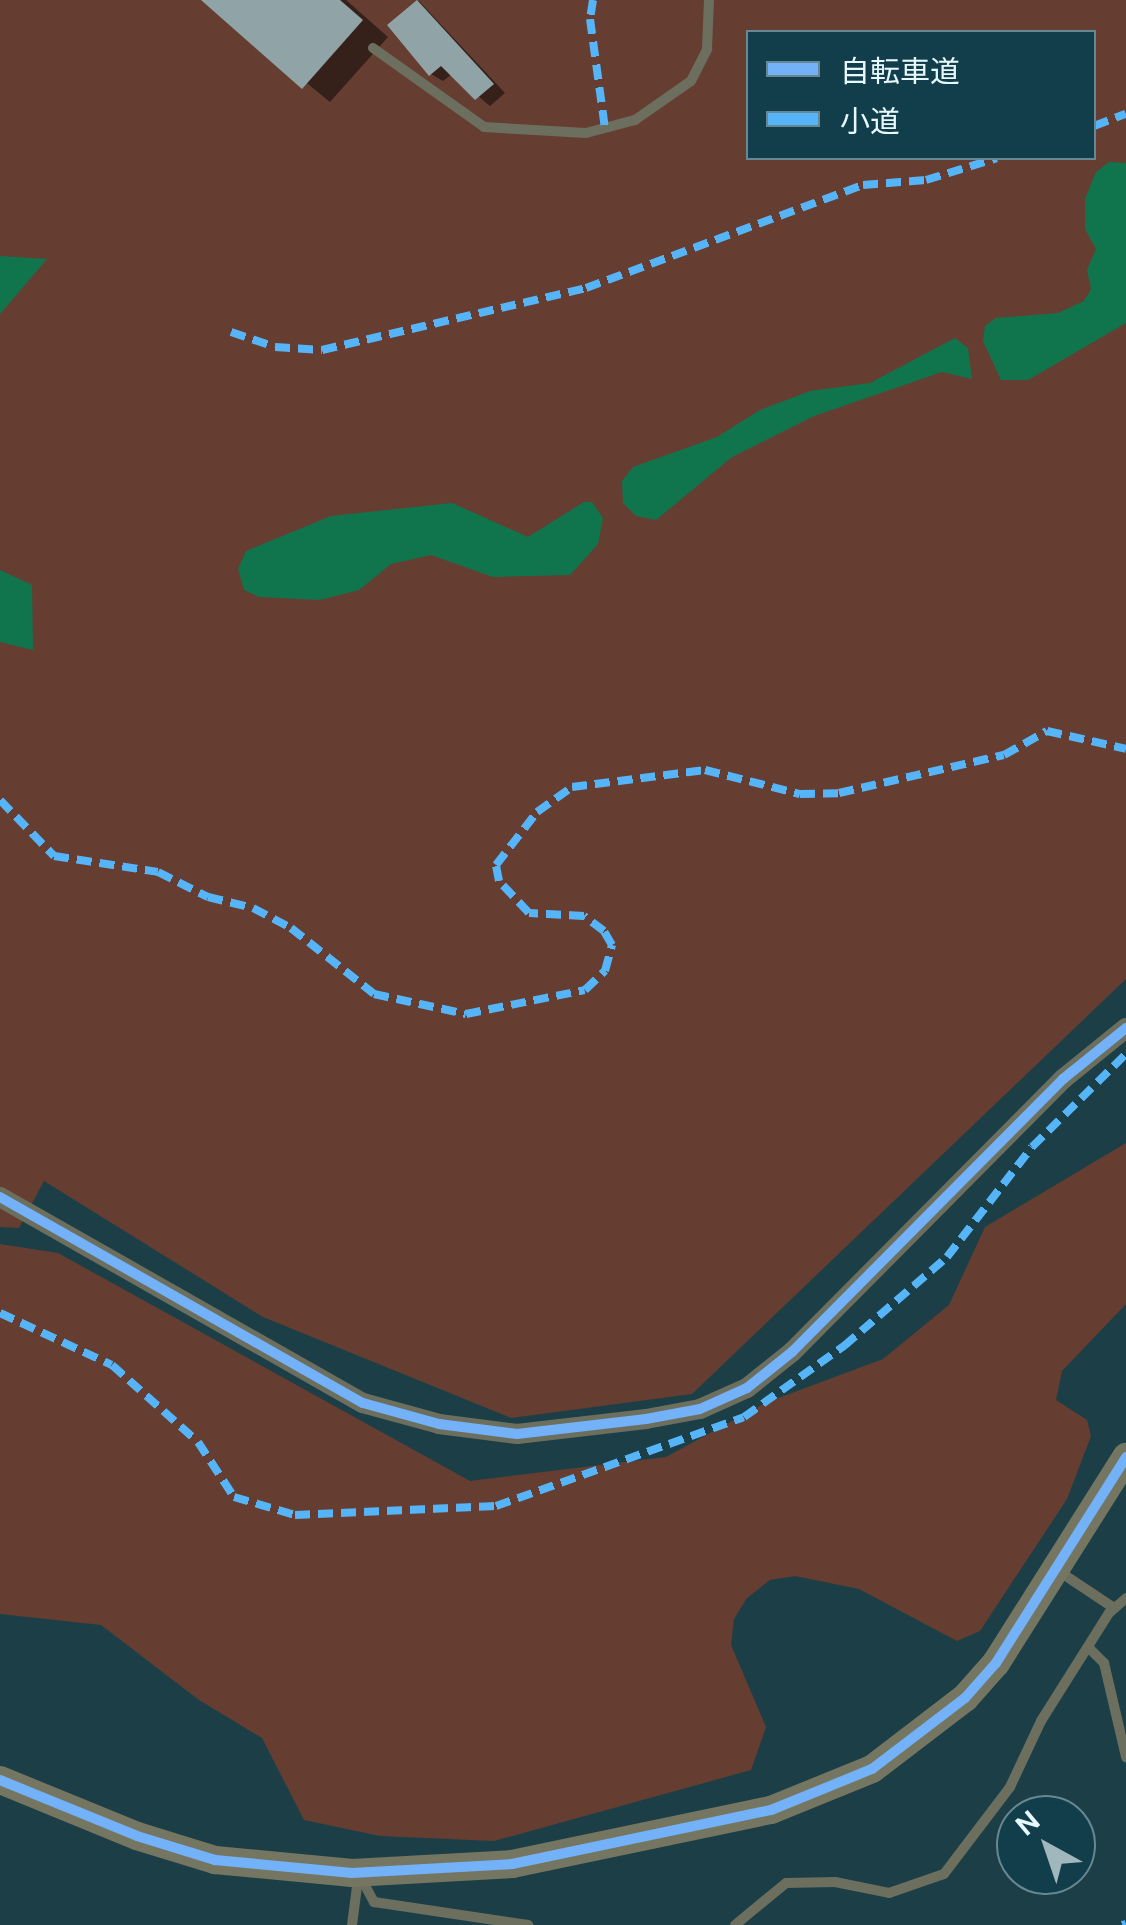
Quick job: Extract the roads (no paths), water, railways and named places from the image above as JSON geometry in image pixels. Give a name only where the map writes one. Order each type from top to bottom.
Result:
[{"type":"street","points":[[0,1196],[363,1404],[439,1424],[517,1434],[646,1419],[716,1402],[747,1388],[792,1352],[1064,1079],[1126,1028]]},
{"type":"street","points":[[0,1780],[137,1836],[215,1860],[359,1873],[430,1873],[614,1847],[771,1810],[830,1788],[898,1753],[965,1698],[996,1663],[1126,1457]]},
{"type":"lane","points":[[373,48],[484,127],[586,132],[635,120],[691,81],[707,48],[709,0]]},
{"type":"lane","points":[[1056,1570],[1114,1608]]},
{"type":"lane","points":[[735,1925],[786,1883],[835,1882],[889,1894],[944,1874],[1010,1786],[1028,1742],[1114,1608],[1126,1598]]},
{"type":"lane","points":[[1088,1647],[1104,1663],[1126,1757]]},
{"type":"lane","points":[[352,1925],[359,1873]]},
{"type":"lane","points":[[359,1873],[374,1902],[528,1925]]}]
